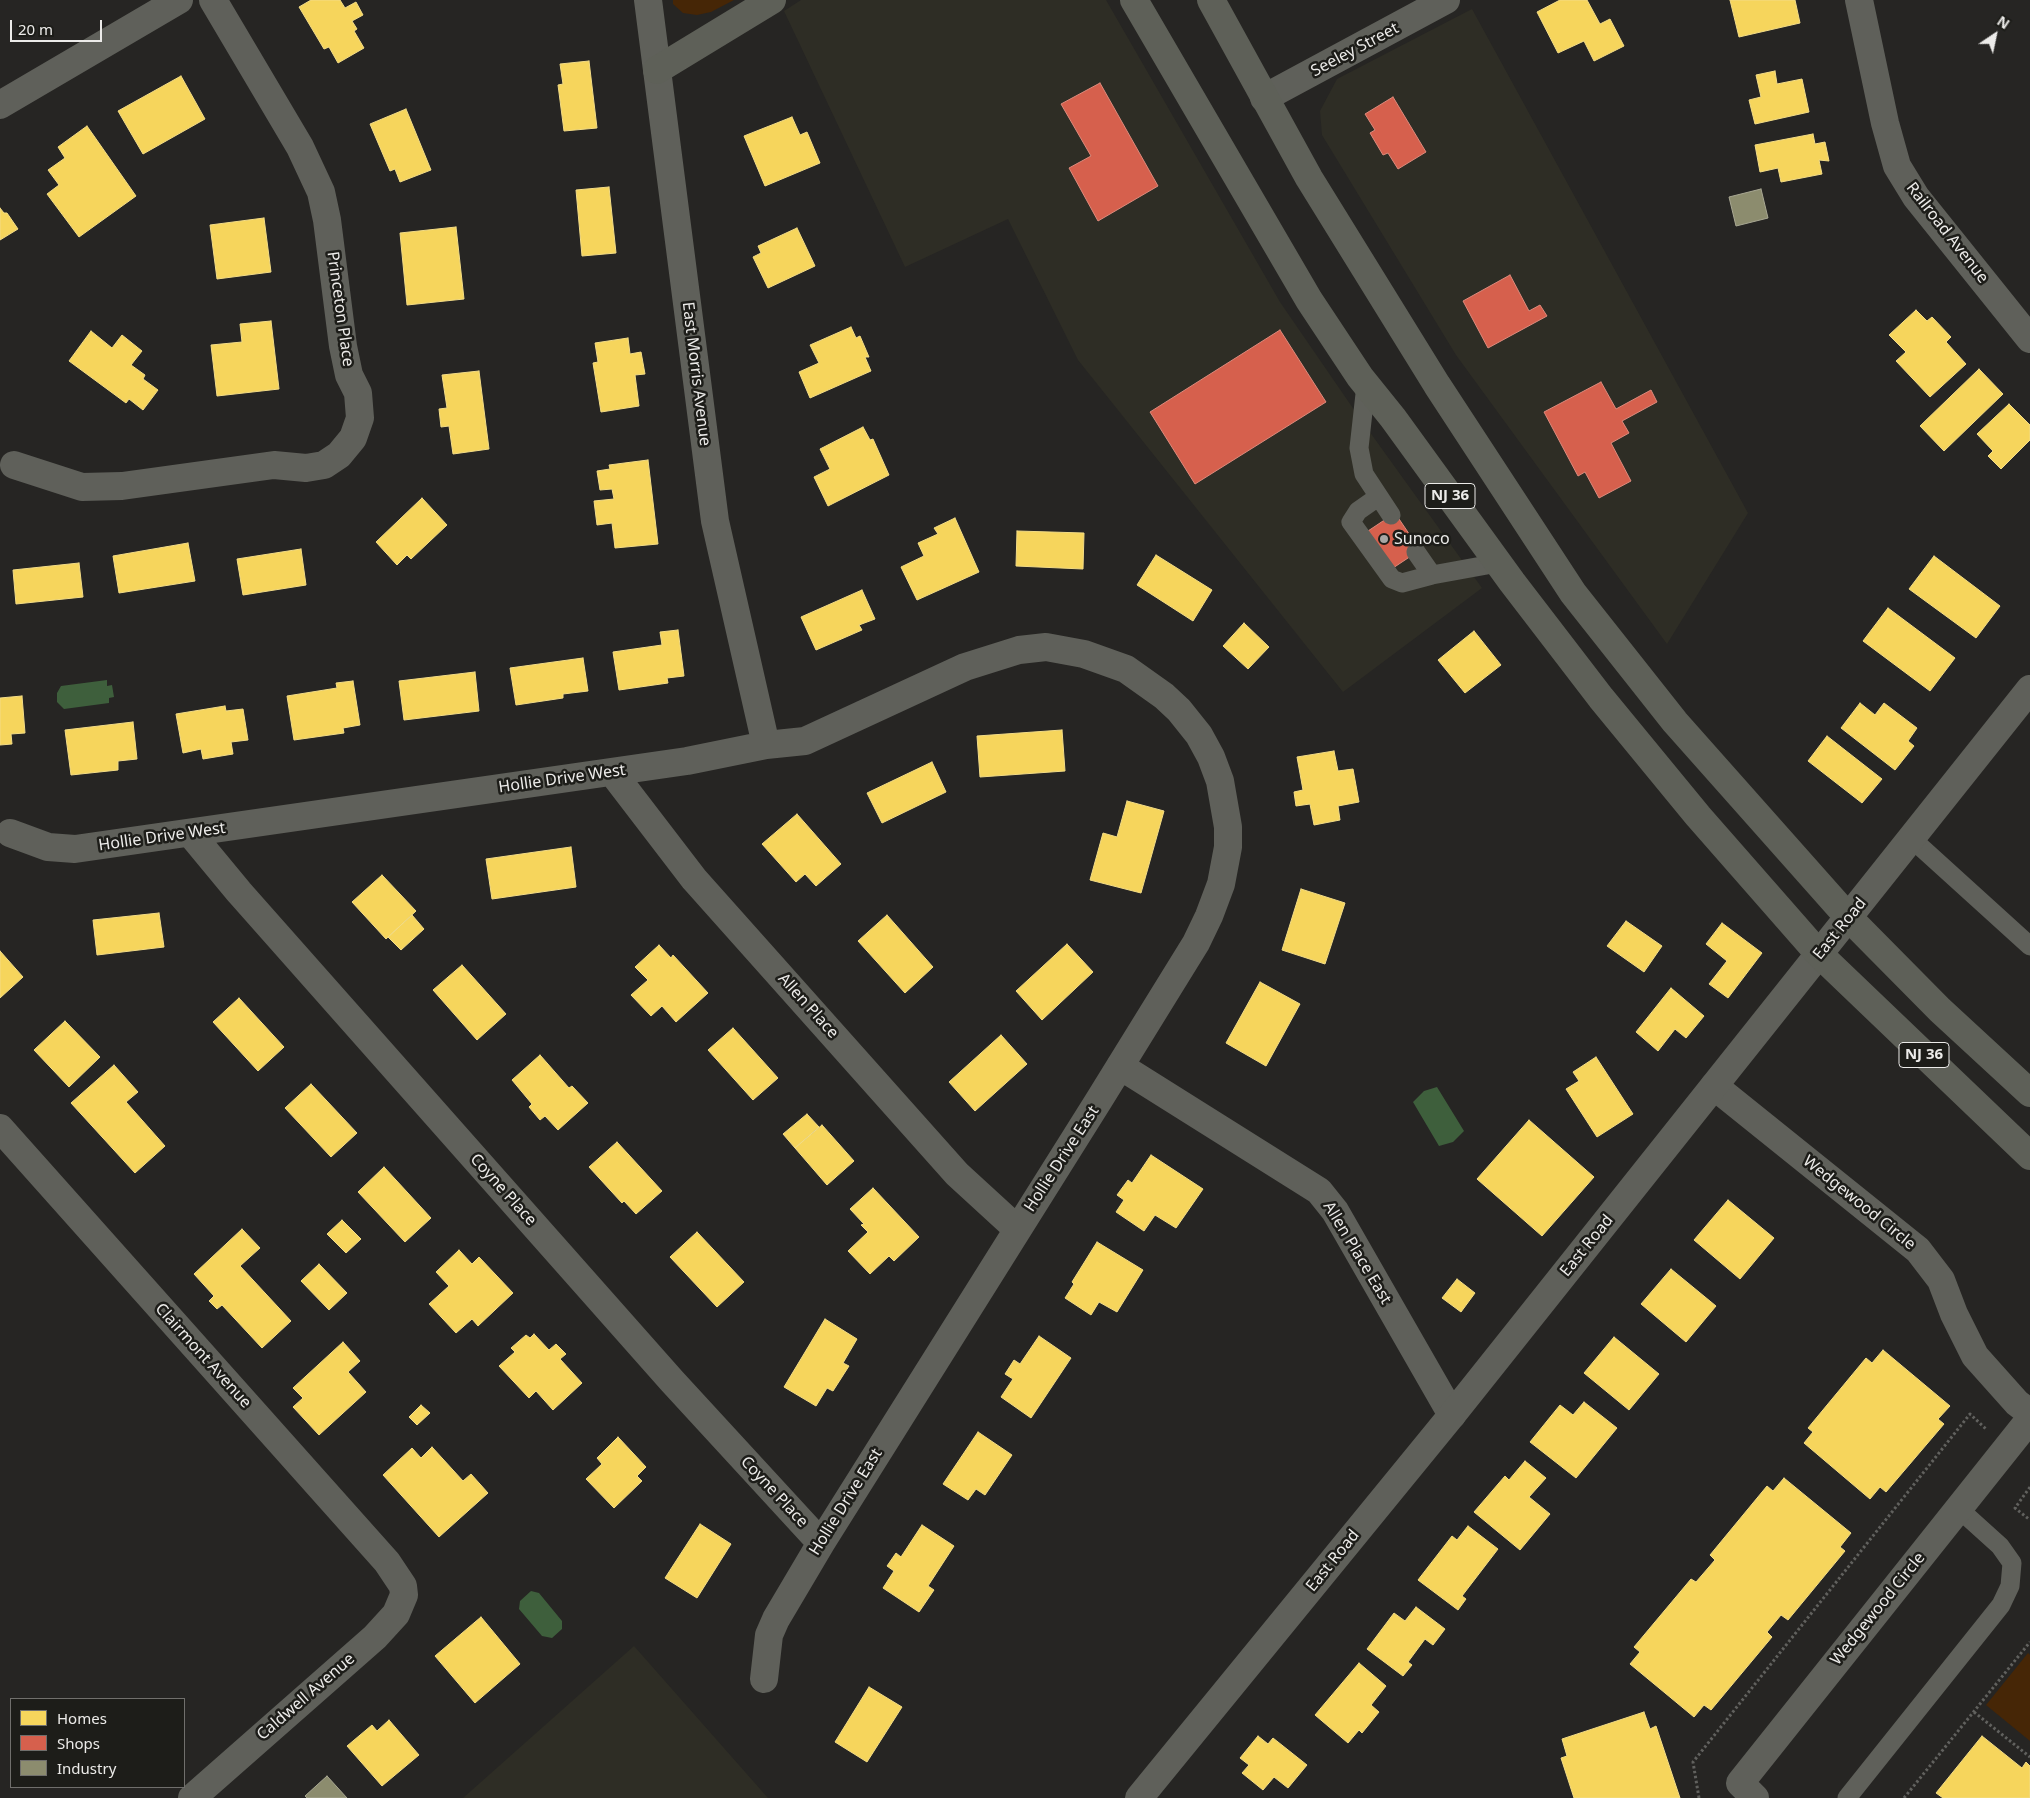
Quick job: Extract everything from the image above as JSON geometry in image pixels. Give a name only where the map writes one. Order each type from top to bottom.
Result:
[{"type":"highway","points":[[657,70],[772,0]]},
{"type":"highway","name":"NJ 36","points":[[1134,0],[1309,300],[1366,385],[1393,418],[1498,563],[1613,713],[1698,816],[1819,954],[2030,1156]]},
{"type":"highway","name":"NJ 36","points":[[1211,0],[1309,178],[1437,385],[1573,593],[1675,722],[1849,918],[1940,1010],[2029,1089]]},
{"type":"street","points":[[0,105],[179,0]]},
{"type":"street","name":"Princeton Place","points":[[14,465],[82,487],[122,486],[274,465],[306,468],[324,465],[339,455],[353,438],[360,418],[358,393],[349,375],[343,346],[327,220],[321,192],[300,147],[213,0]]},
{"type":"street","name":"East Morris Avenue","points":[[648,0],[715,521],[766,745]]},
{"type":"street","name":"Seeley Street","points":[[1264,98],[1446,0]]},
{"type":"street","name":"Railroad Avenue","points":[[1859,0],[1885,123],[1897,166],[1916,197],[2030,339]]},
{"type":"street","name":"Hollie Drive West","points":[[10,833],[48,847],[75,849],[191,834],[687,761],[766,745],[805,741],[965,667],[1001,654],[1046,647],[1084,654],[1098,659]]},
{"type":"street","name":"Hollie Drive East","points":[[764,1679],[769,1635],[776,1619],[821,1542],[1196,943],[1221,884],[1228,847],[1228,827],[1220,781],[1212,757],[1199,735],[1174,705],[1139,676],[1098,659]]},
{"type":"street","name":"East Road","points":[[1138,1798],[1452,1415],[2030,689]]},
{"type":"street","name":"Allen Place","points":[[612,772],[708,893],[957,1174],[1017,1229]]},
{"type":"street","name":"Coyne Place","points":[[191,834],[252,907],[672,1381],[821,1542]]},
{"type":"street","name":"Allen Place East","points":[[1120,1066],[1319,1191],[1335,1211],[1452,1415]]},
{"type":"street","name":"Wedgewood Circle","points":[[1714,1086],[1918,1250],[1941,1280],[1954,1314],[1975,1356],[2017,1403],[2030,1413]]},
{"type":"street","name":"Clairmont Avenue","points":[[0,1128],[387,1562],[403,1586]]},
{"type":"street","name":"Wedgewood Circle","points":[[1755,1798],[1740,1783],[2030,1419]]},
{"type":"street","name":"Caldwell Avenue","points":[[192,1798],[376,1637],[396,1614],[404,1595],[403,1586]]},
{"type":"lane","points":[[1366,385],[1359,448],[1364,474],[1391,515]]},
{"type":"lane","points":[[1378,497],[1358,511],[1351,522],[1392,579],[1402,583],[1432,575],[1498,563]]},
{"type":"lane","points":[[1416,552],[1432,575]]},
{"type":"lane","points":[[1912,839],[2030,946]]},
{"type":"lane","points":[[1847,1798],[2001,1605],[2010,1586],[2012,1563],[2000,1546],[1958,1509]]},
{"type":"path","points":[[1699,1798],[1693,1762],[1970,1414],[1988,1431]]},
{"type":"path","points":[[2030,1487],[2015,1508],[2030,1520]]},
{"type":"path","points":[[1904,1798],[2030,1642]]},
{"type":"path","points":[[1974,1712],[2030,1757]]},
{"type":"shaded area","points":[[673,0],[734,0],[711,12],[697,15],[683,13],[673,4]]},
{"type":"shaded area","points":[[801,0],[1106,0],[1280,302],[1359,417],[1482,588],[1343,692],[1078,360],[1008,219],[905,267],[784,11]]},
{"type":"shaded area","points":[[1472,9],[1748,513],[1667,644],[1456,355],[1322,135],[1320,111],[1337,79]]},
{"type":"shaded area","points":[[107,680],[107,686],[112,685],[114,697],[109,698],[109,703],[64,709],[57,702],[57,693],[61,686]]},
{"type":"shaded area","points":[[1437,1087],[1464,1131],[1453,1142],[1439,1146],[1413,1102],[1424,1091]]},
{"type":"shaded area","points":[[531,1591],[539,1593],[562,1621],[562,1629],[552,1638],[542,1636],[519,1609],[520,1601]]},
{"type":"shaded area","points":[[634,1646],[768,1798],[463,1798]]},
{"type":"shaded area","points":[[2028,1653],[2030,1655],[2030,1741],[1986,1705]]},
{"type":"building: Homes","points":[[311,0],[340,0],[345,8],[356,2],[363,15],[352,21],[357,29],[354,31],[364,48],[338,63],[329,47],[324,49],[299,7]]},
{"type":"building: Homes","points":[[1560,0],[1587,0],[1600,24],[1610,19],[1624,46],[1594,61],[1584,41],[1558,53],[1537,12]]},
{"type":"building: Homes","points":[[1730,0],[1795,0],[1800,23],[1739,37]]},
{"type":"building: Homes","points":[[589,61],[597,128],[564,131],[558,85],[563,84],[560,64]]},
{"type":"building: Homes","points":[[1775,71],[1777,84],[1802,79],[1809,112],[1755,124],[1749,100],[1761,97],[1756,75]]},
{"type":"building: Homes","points":[[181,76],[205,119],[143,154],[118,111]]},
{"type":"building: Homes","points":[[406,109],[431,170],[400,182],[395,169],[390,171],[370,124]]},
{"type":"building: Homes","points":[[792,117],[800,135],[807,132],[820,163],[765,186],[744,136]]},
{"type":"building: Homes","points":[[87,126],[136,196],[79,237],[47,194],[59,185],[48,170],[65,158],[58,147]]},
{"type":"building: Homes","points":[[1813,134],[1815,144],[1825,142],[1829,161],[1819,160],[1822,174],[1781,182],[1778,168],[1760,172],[1755,145]]},
{"type":"building: Homes","points":[[609,187],[616,253],[582,256],[576,190]]},
{"type":"building: Homes","points":[[0,208],[4,213],[7,213],[18,229],[0,240]]},
{"type":"building: Homes","points":[[264,218],[271,272],[217,279],[210,225]]},
{"type":"building: Homes","points":[[456,227],[464,299],[407,305],[400,233]]},
{"type":"building: Homes","points":[[797,228],[815,266],[768,288],[753,257],[761,253],[758,246]]},
{"type":"building: Homes","points":[[1916,310],[1927,321],[1932,317],[1951,337],[1946,342],[1966,364],[1930,397],[1896,361],[1906,352],[1889,335]]},
{"type":"building: Homes","points":[[271,321],[279,389],[217,396],[211,345],[242,342],[240,324]]},
{"type":"building: Homes","points":[[851,327],[856,338],[860,336],[869,357],[865,357],[871,371],[810,398],[799,372],[819,363],[810,345]]},
{"type":"building: Homes","points":[[91,331],[112,348],[122,335],[142,351],[131,365],[145,375],[143,379],[158,390],[143,410],[129,399],[126,403],[69,361]]},
{"type":"building: Homes","points":[[628,338],[630,354],[641,352],[645,374],[635,375],[639,406],[601,412],[593,363],[598,362],[595,343]]},
{"type":"building: Homes","points":[[1979,369],[2003,394],[1944,451],[1920,426]]},
{"type":"building: Homes","points":[[479,371],[489,449],[453,454],[449,426],[441,427],[439,409],[447,408],[442,375]]},
{"type":"building: Homes","points":[[2009,404],[2030,425],[2030,440],[2001,469],[1988,456],[1993,451],[1977,434]]},
{"type":"building: Homes","points":[[863,427],[870,440],[873,439],[889,475],[828,506],[814,477],[830,469],[820,449]]},
{"type":"building: Homes","points":[[648,460],[658,544],[615,548],[612,523],[597,525],[594,501],[614,499],[612,489],[600,490],[597,471],[610,469],[609,465]]},
{"type":"building: Homes","points":[[422,498],[447,525],[411,559],[407,555],[397,565],[376,542]]},
{"type":"building: Homes","points":[[955,518],[979,572],[917,600],[901,567],[924,556],[918,543],[938,534],[934,528]]},
{"type":"building: Homes","points":[[1017,531],[1084,533],[1083,569],[1016,566]]},
{"type":"building: Homes","points":[[188,543],[195,581],[119,593],[113,556]]},
{"type":"building: Homes","points":[[301,549],[306,585],[243,595],[237,559]]},
{"type":"building: Homes","points":[[1156,555],[1212,590],[1193,621],[1137,585]]},
{"type":"building: Homes","points":[[1934,556],[2000,606],[1976,638],[1909,589]]},
{"type":"building: Homes","points":[[79,563],[83,597],[16,604],[13,570]]},
{"type":"building: Homes","points":[[862,590],[875,619],[859,625],[862,630],[816,650],[801,617]]},
{"type":"building: Homes","points":[[1888,608],[1955,658],[1930,691],[1863,641]]},
{"type":"building: Homes","points":[[1244,623],[1269,647],[1248,669],[1223,646]]},
{"type":"building: Homes","points":[[678,630],[684,676],[667,678],[668,683],[619,690],[613,652],[662,645],[660,632]]},
{"type":"building: Homes","points":[[1474,631],[1501,665],[1465,693],[1438,660]]},
{"type":"building: Homes","points":[[583,658],[588,691],[563,694],[563,698],[516,705],[510,668]]},
{"type":"building: Homes","points":[[475,672],[479,711],[404,720],[399,681]]},
{"type":"building: Homes","points":[[353,681],[360,725],[343,728],[344,733],[294,740],[287,696],[337,688],[336,683]]},
{"type":"building: Homes","points":[[22,696],[25,733],[11,734],[12,744],[0,745],[0,698]]},
{"type":"building: Homes","points":[[1860,703],[1875,715],[1884,703],[1917,728],[1908,741],[1914,746],[1895,770],[1841,728]]},
{"type":"building: Homes","points":[[225,706],[226,711],[243,709],[248,740],[231,742],[233,754],[203,759],[201,749],[183,753],[176,714]]},
{"type":"building: Homes","points":[[133,722],[137,759],[118,761],[118,770],[71,775],[65,730]]},
{"type":"building: Homes","points":[[1062,730],[1065,771],[980,777],[977,736]]},
{"type":"building: Homes","points":[[1827,736],[1882,779],[1862,803],[1808,761]]},
{"type":"building: Homes","points":[[1334,751],[1338,771],[1353,769],[1359,802],[1338,806],[1340,820],[1314,825],[1310,804],[1296,806],[1294,792],[1303,790],[1297,757]]},
{"type":"building: Homes","points":[[932,762],[946,792],[882,823],[867,793]]},
{"type":"building: Homes","points":[[1127,801],[1164,811],[1141,893],[1090,880],[1103,833],[1117,837]]},
{"type":"building: Homes","points":[[797,814],[841,864],[816,886],[805,874],[796,882],[762,844]]},
{"type":"building: Homes","points":[[571,847],[576,887],[492,899],[486,859]]},
{"type":"building: Homes","points":[[382,875],[416,911],[386,939],[352,902]]},
{"type":"building: Homes","points":[[1301,889],[1345,903],[1325,964],[1282,950]]},
{"type":"building: Homes","points":[[159,913],[164,947],[97,955],[93,920]]},
{"type":"building: Homes","points":[[412,915],[424,929],[401,950],[388,937]]},
{"type":"building: Homes","points":[[887,915],[933,967],[905,993],[858,941]]},
{"type":"building: Homes","points":[[1626,921],[1662,946],[1644,972],[1607,946]]},
{"type":"building: Homes","points":[[1722,923],[1762,953],[1728,998],[1709,984],[1727,961],[1706,944]]},
{"type":"building: Homes","points":[[1067,944],[1093,972],[1042,1020],[1016,991]]},
{"type":"building: Homes","points":[[659,945],[671,958],[673,955],[708,993],[676,1022],[662,1006],[651,1016],[631,995],[648,980],[635,967]]},
{"type":"building: Homes","points":[[0,951],[23,977],[0,998]]},
{"type":"building: Homes","points":[[462,965],[506,1014],[477,1040],[433,990]]},
{"type":"building: Homes","points":[[1260,982],[1300,1004],[1266,1066],[1226,1043]]},
{"type":"building: Homes","points":[[1671,988],[1704,1016],[1686,1038],[1675,1029],[1658,1051],[1636,1032]]},
{"type":"building: Homes","points":[[239,998],[284,1047],[258,1071],[213,1022]]},
{"type":"building: Homes","points":[[65,1021],[100,1057],[69,1087],[34,1050]]},
{"type":"building: Homes","points":[[733,1028],[778,1078],[753,1100],[708,1050]]},
{"type":"building: Homes","points":[[1001,1035],[1027,1064],[975,1111],[949,1082]]},
{"type":"building: Homes","points":[[540,1055],[569,1088],[572,1086],[588,1103],[558,1130],[545,1116],[540,1120],[529,1107],[532,1104],[512,1080]]},
{"type":"building: Homes","points":[[1596,1057],[1633,1114],[1597,1137],[1566,1089],[1579,1081],[1573,1072]]},
{"type":"building: Homes","points":[[114,1065],[138,1092],[126,1102],[165,1146],[135,1173],[71,1103]]},
{"type":"building: Homes","points":[[311,1084],[357,1133],[331,1157],[285,1108]]},
{"type":"building: Homes","points":[[807,1114],[819,1127],[795,1148],[783,1134]]},
{"type":"building: Homes","points":[[1529,1120],[1594,1177],[1542,1236],[1477,1179]]},
{"type":"building: Homes","points":[[822,1125],[854,1161],[827,1185],[795,1148]]},
{"type":"building: Homes","points":[[617,1142],[662,1191],[636,1214],[624,1201],[622,1203],[589,1167]]},
{"type":"building: Homes","points":[[1151,1155],[1203,1189],[1176,1228],[1155,1215],[1144,1231],[1116,1212],[1124,1200],[1117,1195],[1128,1180],[1132,1183]]},
{"type":"building: Homes","points":[[384,1167],[431,1218],[405,1242],[358,1192]]},
{"type":"building: Homes","points":[[873,1188],[919,1237],[894,1261],[889,1256],[870,1274],[848,1251],[868,1232],[861,1225],[864,1224],[850,1209]]},
{"type":"building: Homes","points":[[1728,1200],[1774,1238],[1740,1279],[1694,1240]]},
{"type":"building: Homes","points":[[342,1220],[361,1239],[346,1253],[327,1234]]},
{"type":"building: Homes","points":[[242,1229],[260,1248],[240,1266],[291,1321],[262,1348],[222,1305],[217,1309],[209,1301],[214,1296],[194,1274]]},
{"type":"building: Homes","points":[[697,1232],[744,1282],[717,1307],[670,1257]]},
{"type":"building: Homes","points":[[1097,1242],[1143,1270],[1117,1312],[1099,1302],[1091,1315],[1065,1298],[1074,1284],[1072,1282]]},
{"type":"building: Homes","points":[[459,1250],[472,1264],[479,1257],[513,1293],[478,1326],[472,1319],[456,1333],[429,1304],[449,1286],[436,1272]]},
{"type":"building: Homes","points":[[319,1264],[347,1293],[329,1310],[301,1281]]},
{"type":"building: Homes","points":[[1671,1269],[1716,1306],[1686,1342],[1641,1304]]},
{"type":"building: Homes","points":[[1457,1279],[1475,1293],[1461,1312],[1442,1298]]},
{"type":"building: Homes","points":[[825,1319],[857,1339],[843,1363],[849,1366],[833,1391],[827,1388],[816,1406],[784,1387]]},
{"type":"building: Homes","points":[[534,1334],[549,1350],[556,1344],[566,1354],[560,1359],[582,1383],[553,1410],[536,1391],[529,1398],[499,1366],[515,1352],[511,1348],[526,1335],[530,1338]]},
{"type":"building: Homes","points":[[1039,1336],[1071,1358],[1031,1418],[1001,1397],[1013,1379],[1005,1374],[1014,1360],[1020,1364]]},
{"type":"building: Homes","points":[[1614,1337],[1659,1374],[1629,1410],[1584,1373]]},
{"type":"building: Homes","points":[[343,1342],[360,1361],[348,1372],[366,1392],[319,1435],[293,1407],[303,1398],[293,1388]]},
{"type":"building: Homes","points":[[1883,1350],[1950,1406],[1938,1419],[1944,1424],[1886,1492],[1880,1487],[1870,1499],[1804,1443],[1813,1432],[1808,1428],[1866,1358],[1872,1363]]},
{"type":"building: Homes","points":[[1584,1402],[1617,1428],[1576,1478],[1530,1442],[1560,1405],[1573,1415]]},
{"type":"building: Homes","points":[[421,1405],[430,1413],[417,1425],[409,1417]]},
{"type":"building: Homes","points":[[978,1432],[1012,1455],[985,1495],[976,1489],[968,1500],[943,1484]]},
{"type":"building: Homes","points":[[618,1437],[646,1467],[637,1476],[642,1481],[614,1508],[586,1479],[602,1464],[597,1458]]},
{"type":"building: Homes","points":[[432,1447],[463,1481],[471,1474],[488,1493],[439,1537],[383,1475],[412,1448],[421,1458]]},
{"type":"building: Homes","points":[[1525,1461],[1546,1478],[1529,1497],[1550,1514],[1520,1550],[1474,1512],[1505,1476],[1509,1480]]},
{"type":"building: Homes","points":[[1784,1478],[1851,1533],[1840,1547],[1845,1551],[1788,1620],[1781,1615],[1767,1632],[1772,1637],[1711,1710],[1704,1705],[1694,1717],[1630,1664],[1640,1652],[1634,1647],[1691,1579],[1696,1582],[1715,1560],[1710,1555],[1767,1486],[1773,1491]]},
{"type":"building: Homes","points":[[700,1524],[731,1544],[697,1598],[665,1578]]},
{"type":"building: Homes","points":[[922,1525],[954,1546],[928,1586],[934,1590],[919,1612],[883,1588],[894,1571],[887,1566],[896,1553],[901,1557]]},
{"type":"building: Homes","points":[[1468,1526],[1498,1549],[1462,1596],[1466,1599],[1458,1610],[1418,1580],[1452,1536],[1457,1540]]},
{"type":"building: Homes","points":[[1416,1607],[1445,1629],[1433,1645],[1425,1639],[1408,1662],[1412,1665],[1403,1676],[1367,1649],[1394,1613],[1405,1621]]},
{"type":"building: Homes","points":[[481,1617],[520,1664],[475,1703],[435,1656]]},
{"type":"building: Homes","points":[[1359,1663],[1386,1686],[1371,1705],[1379,1712],[1362,1733],[1359,1730],[1348,1743],[1315,1715]]},
{"type":"building: Homes","points":[[869,1687],[902,1707],[867,1762],[835,1742]]},
{"type":"building: Homes","points":[[1644,1712],[1650,1729],[1656,1726],[1680,1798],[1574,1798],[1561,1758],[1567,1756],[1562,1739]]},
{"type":"building: Homes","points":[[389,1720],[419,1755],[382,1786],[347,1746],[372,1725],[377,1731]]},
{"type":"building: Homes","points":[[1258,1736],[1268,1744],[1273,1738],[1307,1765],[1288,1788],[1274,1777],[1263,1790],[1242,1773],[1249,1765],[1240,1758]]},
{"type":"building: Homes","points":[[1982,1736],[2022,1768],[2026,1762],[2030,1766],[2030,1798],[1943,1798],[1936,1793]]},
{"type":"building: Shops","points":[[1100,83],[1158,186],[1098,221],[1069,168],[1091,156],[1061,104]]},
{"type":"building: Shops","points":[[1393,97],[1426,152],[1398,169],[1388,153],[1383,155],[1370,133],[1375,130],[1365,114]]},
{"type":"building: Shops","points":[[1510,275],[1529,311],[1540,305],[1547,316],[1488,348],[1463,301]]},
{"type":"building: Shops","points":[[1280,330],[1326,402],[1195,484],[1150,412]]},
{"type":"building: Shops","points":[[1601,382],[1616,409],[1651,390],[1657,402],[1622,421],[1629,433],[1611,443],[1631,481],[1599,498],[1585,472],[1578,476],[1544,412]]},
{"type":"building: Shops","points":[[1395,513],[1420,550],[1393,568],[1368,531]]},
{"type":"building: Industry","points":[[1761,189],[1768,218],[1736,226],[1729,197]]},
{"type":"building: Industry","points":[[327,1776],[347,1798],[307,1798],[305,1796]]},
{"type":"place","name":"Sunoco","points":[[1384,539]]}]
